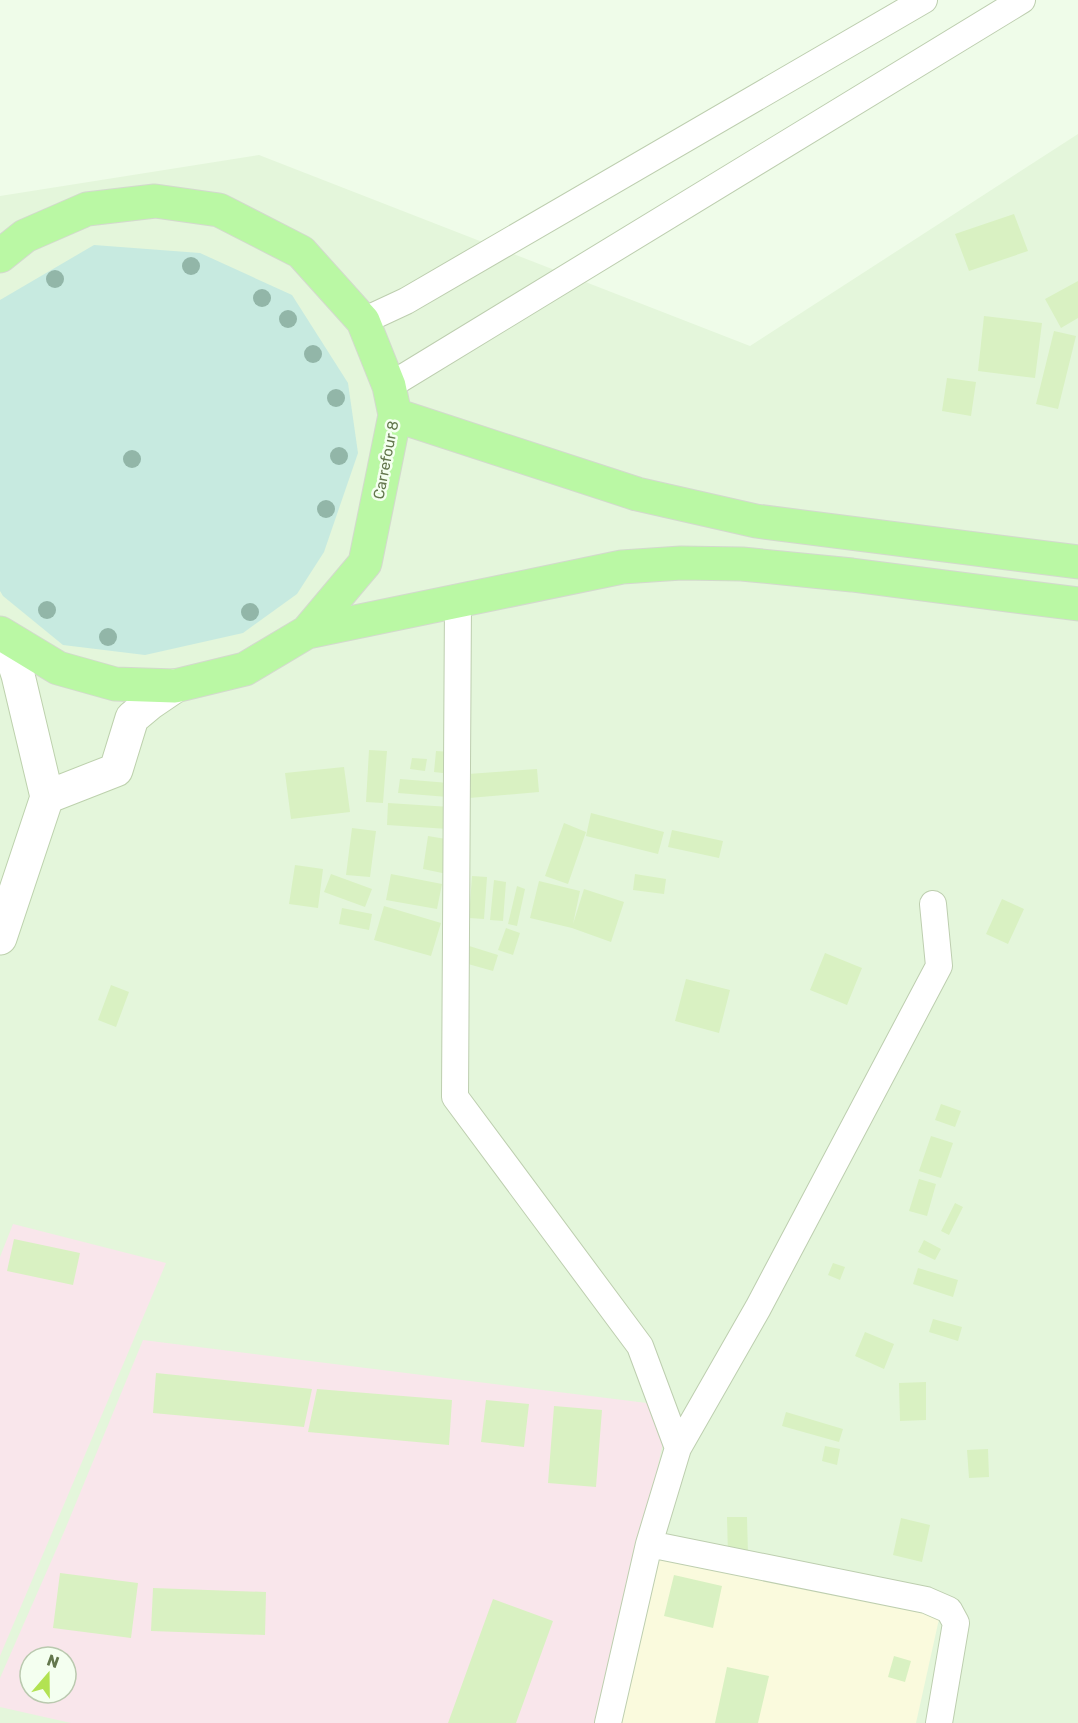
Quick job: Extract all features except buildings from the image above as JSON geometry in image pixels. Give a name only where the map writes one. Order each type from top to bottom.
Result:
[{"type":"main road","points":[[0,256],[25,236],[87,209],[155,201],[219,210],[301,252],[363,321],[392,400],[637,494],[756,521],[1078,562]]},
{"type":"main road","name":"Carrefour 8","points":[[3,636],[58,668],[115,684],[175,686],[245,669],[307,632],[366,563],[392,400]]},
{"type":"main road","points":[[307,632],[458,603],[622,567],[681,563],[742,564],[852,575],[1078,604]]},
{"type":"street","points":[[363,321],[406,301],[924,0]]},
{"type":"street","points":[[392,400],[1022,0]]},
{"type":"street","points":[[458,603],[455,1097],[640,1346],[678,1448]]},
{"type":"street","points":[[0,938],[47,797],[18,675],[3,636]]},
{"type":"street","points":[[47,797],[116,770],[132,718],[175,686]]},
{"type":"street","points":[[608,1723],[649,1544],[678,1448],[758,1308],[939,966],[933,904]]},
{"type":"street","points":[[649,1544],[926,1600],[949,1610],[956,1623],[939,1723]]},
{"type":"shaded area","points":[[1078,134],[1078,1723],[0,1723],[0,196],[259,155],[750,346]]},
{"type":"shaded area","points":[[94,245],[200,253],[292,295],[348,383],[358,453],[324,552],[297,594],[243,633],[145,655],[63,645],[3,596],[0,591],[0,300]]},
{"type":"shaded area","points":[[13,1224],[166,1263],[0,1656],[0,1257]]},
{"type":"shaded area","points":[[143,1340],[671,1406],[602,1723],[71,1723],[0,1707],[0,1678],[64,1532]]},
{"type":"shaded area","points":[[655,1557],[941,1610],[916,1723],[617,1723]]}]
